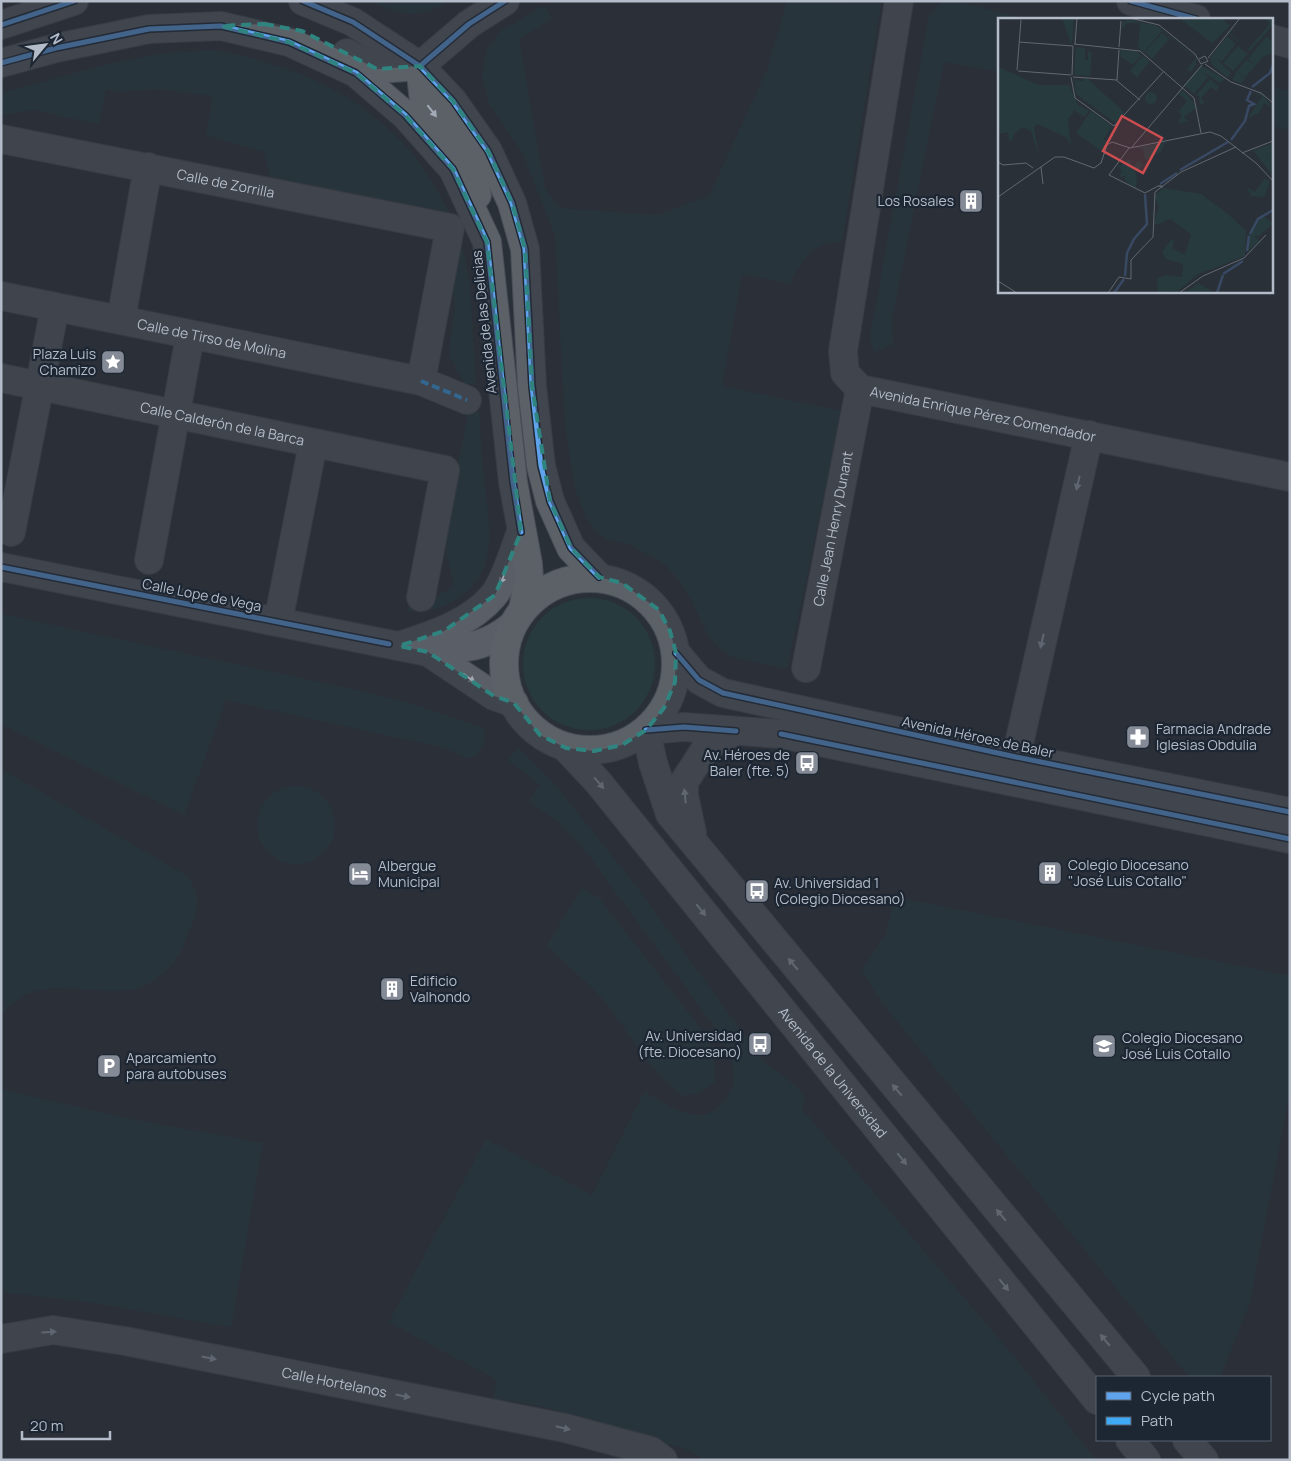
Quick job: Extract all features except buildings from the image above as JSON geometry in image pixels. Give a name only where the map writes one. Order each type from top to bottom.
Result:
[{"type":"main road","points":[[1,25],[74,1]]},
{"type":"main road","points":[[303,1],[353,22],[420,66],[452,101],[488,151],[512,203],[525,249],[532,386],[541,466],[550,501],[571,548],[598,578]]},
{"type":"main road","points":[[221,26],[264,24],[302,30],[377,69],[420,66],[468,24],[505,1]]},
{"type":"main road","name":"Avenida de las Delicias","points":[[1,64],[56,48],[149,29],[221,26],[289,42],[356,73],[405,115],[453,170],[487,242],[512,473],[528,564],[528,578],[517,617]]},
{"type":"main road","points":[[420,66],[424,101],[468,158],[487,242]]},
{"type":"main road","points":[[598,578],[622,583],[642,594],[658,610],[670,630],[676,653],[675,682],[664,708],[646,730],[622,745],[594,751],[566,748],[540,735],[520,715],[507,690],[503,662],[517,617],[544,590],[570,579],[598,578]]},
{"type":"main road","name":"Avenida Héroes de Baler","points":[[676,653],[699,680],[723,693],[1016,757],[1290,812]]},
{"type":"main road","points":[[646,730],[684,727],[781,734],[1290,839]]},
{"type":"main road","points":[[646,730],[653,763],[670,814],[1135,1376]]},
{"type":"main road","points":[[695,844],[684,796],[684,782],[708,745],[736,731]]},
{"type":"main road","name":"Avenida de la Universidad","points":[[566,748],[598,782],[1096,1399]]},
{"type":"main road","points":[[1131,1441],[1146,1460]]},
{"type":"main road","points":[[1189,1441],[1204,1460]]},
{"type":"street","name":"Avenida Enrique Pérez Comendador","points":[[899,1],[843,351],[845,373],[860,388],[1290,477]]},
{"type":"street","points":[[1131,1],[1192,18]]},
{"type":"street","points":[[1274,40],[1290,44]]},
{"type":"street","name":"Calle de Zorrilla","points":[[1,138],[450,228],[422,381]]},
{"type":"street","points":[[121,320],[148,167]]},
{"type":"street","name":"Calle de Tirso de Molina","points":[[1,296],[190,336],[422,381],[467,400]]},
{"type":"street","points":[[11,532],[55,307]]},
{"type":"street","points":[[149,560],[190,336]]},
{"type":"street","name":"Calle Calderón de la Barca","points":[[1,378],[312,444],[445,470],[420,597]]},
{"type":"street","name":"Calle Jean Henry Dunant","points":[[806,668],[860,388]]},
{"type":"street","points":[[1016,757],[1088,435]]},
{"type":"street","points":[[278,622],[312,444]]},
{"type":"street","name":"Calle Lope de Vega","points":[[399,646],[444,631],[476,612],[494,595],[521,532]]},
{"type":"street","name":"Calle Lope de Vega","points":[[1,567],[428,652],[478,646],[494,640],[517,617]]},
{"type":"street","name":"Calle Lope de Vega","points":[[428,652],[494,696],[514,703]]},
{"type":"street","name":"Calle Hortelanos","points":[[1,1339],[53,1330],[125,1341],[564,1428],[652,1451],[663,1460]]},
{"type":"highlighted area","points":[[264,24],[302,31],[377,69],[420,66],[453,101],[488,151],[512,203],[525,249],[532,386],[550,501],[571,548],[599,577],[622,583],[659,610],[670,631],[676,653],[675,682],[664,708],[646,730],[622,745],[594,751],[566,748],[540,735],[514,703],[494,696],[428,652],[399,646],[444,631],[495,595],[521,532],[487,242],[453,169],[405,115],[356,73],[289,42],[221,26]]},
{"type":"green space","points":[[371,1],[448,1],[428,11],[410,14],[391,10]]},
{"type":"green space","points":[[787,1],[881,3],[842,242],[823,245],[809,254],[790,284],[742,274],[722,386],[842,411],[787,669],[735,658],[720,649],[708,635],[690,598],[677,578],[663,563],[628,544],[606,539],[595,531],[582,508],[574,485],[565,424],[555,235],[523,154],[489,103],[482,77],[486,51],[499,32],[545,5],[552,19],[519,39],[545,188],[560,208],[657,215],[709,196],[767,70]]},
{"type":"green space","points":[[942,1],[957,1],[1022,18],[998,18],[998,72],[944,62],[892,317],[893,344],[874,353],[870,336],[929,16]]},
{"type":"green space","points":[[216,50],[293,71],[338,92],[360,106],[410,150],[430,178],[453,218],[270,177],[264,152],[206,135],[213,96],[157,89],[119,92],[106,90],[99,124],[33,110],[1,115],[1,93],[112,63],[166,53]]},
{"type":"green space","points":[[1274,87],[1290,91],[1290,130],[1274,126]]},
{"type":"green space","points":[[459,231],[470,284],[476,385],[464,383],[449,355],[455,301],[447,287]]},
{"type":"green space","points":[[469,410],[479,413],[489,529],[489,546],[486,561],[480,576],[470,589],[454,601],[432,610],[407,611],[409,603],[429,601],[454,586],[443,537]]},
{"type":"green space","points":[[589,598],[614,603],[625,609],[635,618],[644,628],[650,639],[655,664],[650,689],[644,700],[635,710],[625,719],[614,725],[589,730],[564,725],[553,719],[543,710],[534,700],[528,689],[523,664],[528,639],[534,628],[543,618],[553,609],[564,603]]},
{"type":"green space","points":[[1,614],[406,702],[484,728],[485,741],[477,755],[468,758],[445,748],[226,700],[184,815],[1,724]]},
{"type":"green space","points":[[518,748],[555,785],[633,882],[763,1061],[796,1086],[805,1097],[802,1109],[1008,1349],[1096,1460],[701,1460],[699,1456],[682,1448],[545,1407],[493,1398],[497,1380],[389,1322],[486,1139],[592,1195],[644,1092],[683,1112],[700,1115],[714,1110],[726,1100],[733,1084],[733,1068],[725,1041],[582,846],[558,822],[529,801],[540,785],[508,760]]},
{"type":"green space","points":[[1,769],[186,875],[196,893],[195,918],[179,954],[165,972],[142,987],[129,990],[61,988],[44,989],[29,993],[14,1002],[1,1016]]},
{"type":"green space","points":[[296,786],[311,789],[323,798],[332,810],[335,825],[332,840],[323,852],[311,861],[296,864],[281,861],[269,852],[260,840],[257,825],[260,810],[269,798],[281,789]]},
{"type":"green space","points":[[582,888],[599,898],[709,1039],[715,1064],[715,1082],[700,1093],[683,1096],[670,1085],[649,1063],[598,994],[547,945]]},
{"type":"green space","name":"Colegio Diocesano José Luis Cotallo","points":[[896,897],[1290,976],[1290,1090],[1250,1302],[1220,1376],[1188,1376],[882,1003],[862,970],[885,935]]},
{"type":"green space","points":[[1,1089],[120,1117],[263,1143],[231,1327],[87,1302],[1,1292]]},
{"type":"marked path","points":[[421,381],[467,400]]},
{"type":"cycle path","points":[[1,25],[74,1]]},
{"type":"cycle path","points":[[303,1],[353,22],[420,66],[453,101],[488,151],[512,203],[525,249],[532,386],[541,466],[550,501],[571,548],[599,577]]},
{"type":"cycle path","points":[[420,66],[469,24],[505,1]]},
{"type":"cycle path","points":[[1131,1],[1192,18]]},
{"type":"cycle path","points":[[1,63],[56,48],[149,29],[221,26],[289,42],[356,73],[405,115],[453,169],[487,242],[513,482],[521,532]]},
{"type":"cycle path","points":[[1,567],[389,644]]},
{"type":"cycle path","points":[[676,653],[699,680],[723,693],[1016,757],[1290,812]]},
{"type":"cycle path","points":[[646,730],[684,727],[736,731]]},
{"type":"cycle path","points":[[781,734],[1290,839]]},
{"type":"place","name":"Los Rosales","points":[[971,201]]},
{"type":"place","name":"Plaza Luis Chamizo","points":[[113,362]]},
{"type":"place","name":"Farmacia Andrade Iglesias Obdulia","points":[[1138,737]]},
{"type":"place","name":"Av. Héroes de Baler (fte. 5)","points":[[807,763]]},
{"type":"place","name":"Colegio Diocesano \"José Luis Cotallo\"","points":[[1050,873]]},
{"type":"place","name":"Albergue Municipal","points":[[360,874]]},
{"type":"place","name":"Av. Universidad 1 (Colegio Diocesano)","points":[[757,891]]},
{"type":"place","name":"Edificio Valhondo","points":[[392,989]]},
{"type":"place","name":"Av. Universidad (fte. Diocesano)","points":[[760,1044]]},
{"type":"place","name":"Colegio Diocesano José Luis Cotallo","points":[[1104,1046]]},
{"type":"place","name":"Aparcamiento para autobuses","points":[[109,1066]]}]
